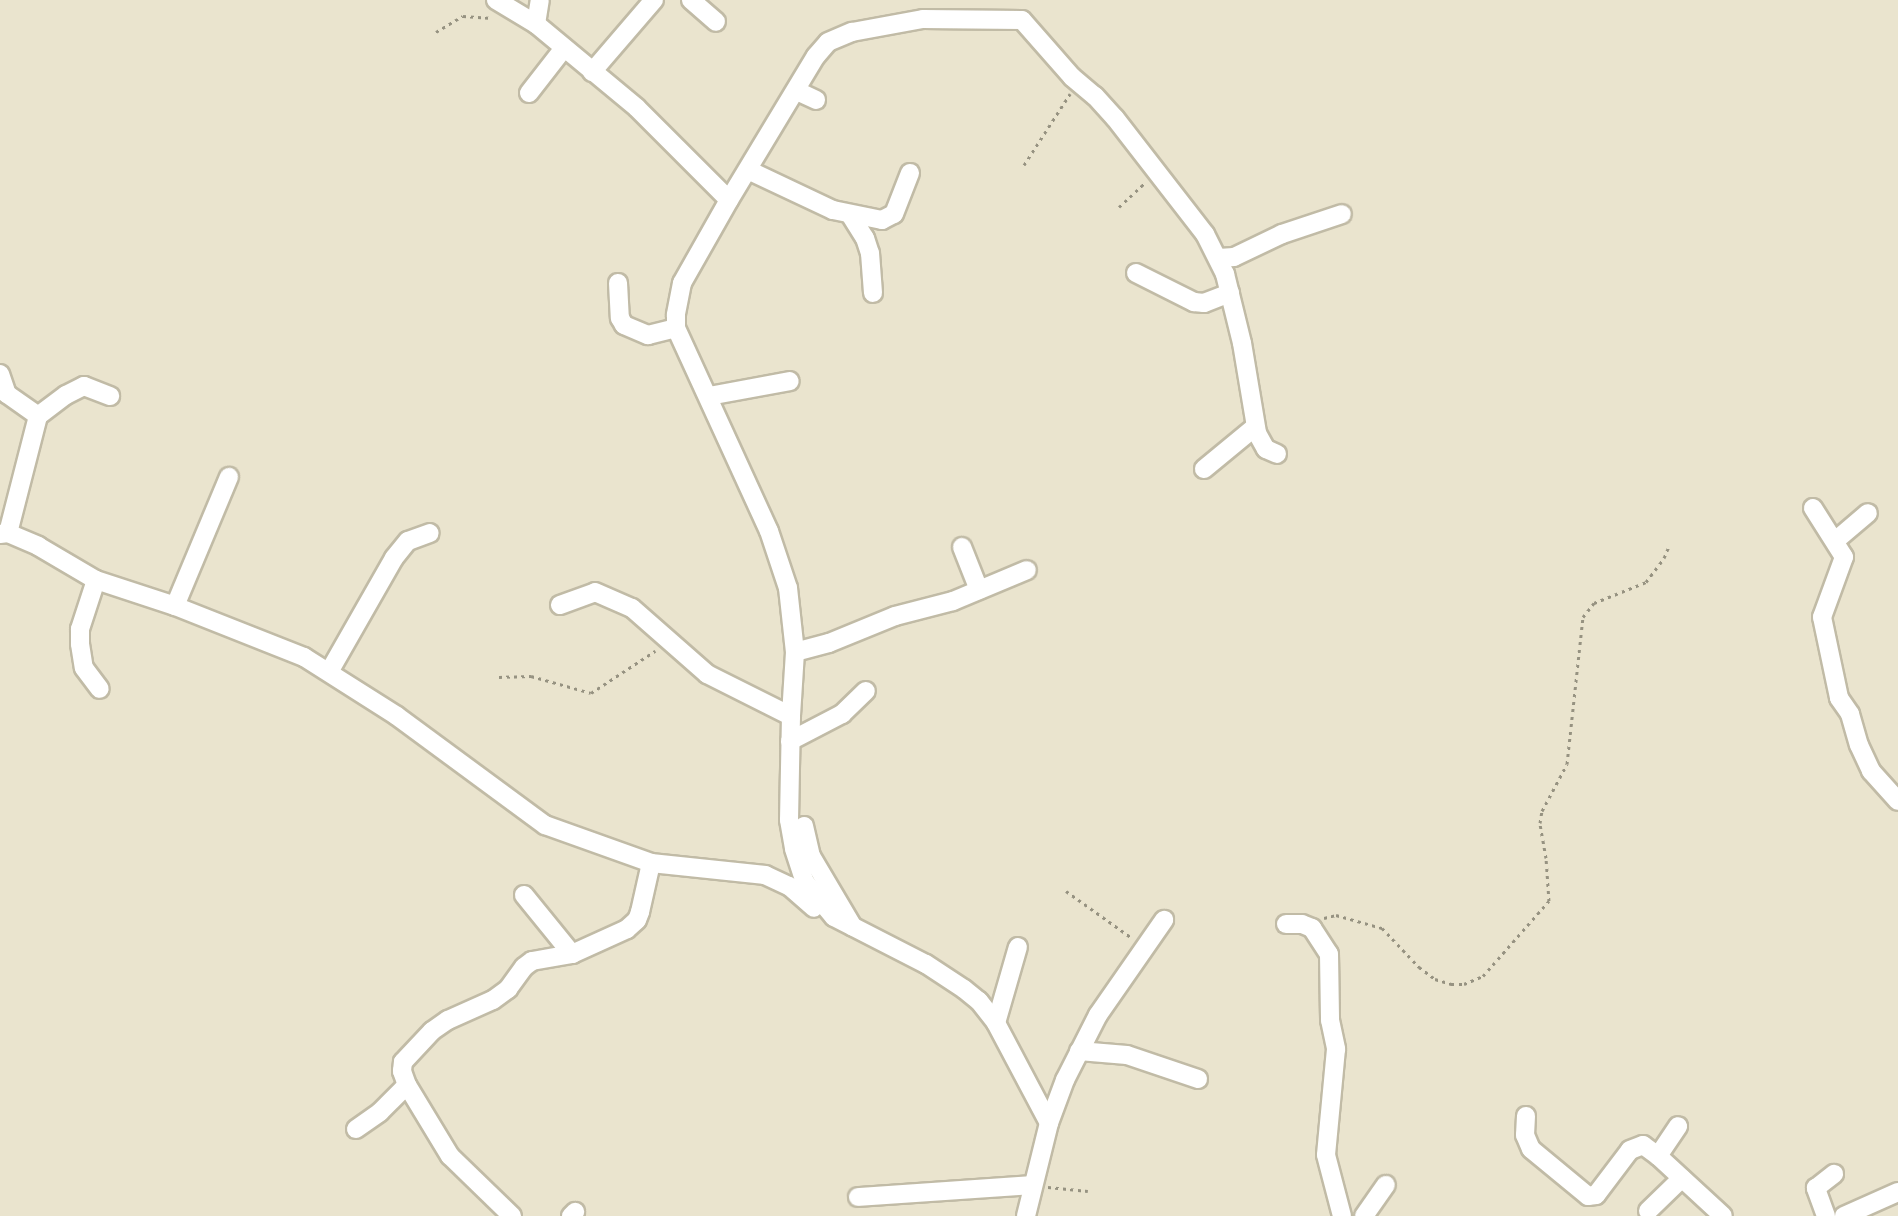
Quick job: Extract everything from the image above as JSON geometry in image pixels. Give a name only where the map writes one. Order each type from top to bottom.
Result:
[{"type":"street","points":[[536,24],[540,0]]},
{"type":"street","points":[[592,72],[654,0]]},
{"type":"street","points":[[691,0],[716,22]]},
{"type":"street","points":[[495,9],[536,24],[637,108],[729,200]]},
{"type":"street","points":[[849,926],[820,903],[805,882],[794,849],[789,820],[790,741],[795,652],[791,610],[782,566],[770,531],[676,328],[675,315],[682,283],[816,56],[828,42],[852,32],[923,19],[1022,20],[1078,83],[1095,96],[1115,118],[1205,234],[1219,258],[1230,293],[1242,343],[1255,427],[1266,449],[1277,454]]},
{"type":"street","points":[[529,93],[564,48]]},
{"type":"street","points":[[797,91],[816,100]]},
{"type":"street","points":[[748,170],[790,192],[851,216],[887,219],[894,214],[910,173]]},
{"type":"street","points":[[1219,258],[1234,257],[1282,234],[1342,214]]},
{"type":"street","points":[[851,216],[865,238],[870,253],[873,293]]},
{"type":"street","points":[[1136,273],[1194,302],[1204,303],[1230,293]]},
{"type":"street","points":[[618,283],[620,318],[624,325],[648,336],[676,328]]},
{"type":"street","points":[[0,374],[7,394],[38,417]]},
{"type":"street","points":[[709,396],[790,381]]},
{"type":"street","points":[[110,396],[84,386],[66,395],[38,417],[4,534],[38,546],[96,580],[175,606],[304,657],[456,758],[545,825],[651,863],[737,870],[775,878],[789,886],[821,914],[926,964],[979,1001],[996,1023],[1048,1123]]},
{"type":"street","points":[[1204,469],[1255,427]]},
{"type":"street","points":[[175,606],[229,477]]},
{"type":"street","points":[[1814,508],[1844,557],[1844,564],[1822,616],[1839,698],[1850,714],[1859,746],[1871,771],[1898,801]]},
{"type":"street","points":[[1835,541],[1868,513]]},
{"type":"street","points":[[329,672],[394,558],[408,541],[430,533]]},
{"type":"street","points":[[962,547],[979,590]]},
{"type":"street","points":[[795,652],[829,643],[895,616],[939,606],[1027,570]]},
{"type":"street","points":[[96,580],[80,628],[80,644],[84,668],[100,689]]},
{"type":"street","points":[[560,605],[595,592],[642,614],[670,643],[707,674],[791,716]]},
{"type":"street","points":[[790,741],[842,714],[866,691]]},
{"type":"street","points":[[804,826],[811,856],[849,926]]},
{"type":"street","points":[[512,1216],[450,1156],[407,1085],[402,1071],[403,1062],[432,1031],[448,1020],[493,1000],[508,989],[524,967],[532,962],[572,954],[634,924],[640,912],[651,863]]},
{"type":"street","points":[[524,895],[572,954]]},
{"type":"street","points":[[1026,1216],[1048,1123],[1078,1051],[1098,1014],[1164,920]]},
{"type":"street","points":[[1286,924],[1302,924],[1312,928],[1329,954],[1330,1020],[1336,1049],[1326,1155],[1342,1216]]},
{"type":"street","points":[[996,1023],[1018,947]]},
{"type":"street","points":[[1078,1051],[1127,1055],[1198,1079]]},
{"type":"street","points":[[356,1129],[380,1112],[407,1085]]},
{"type":"street","points":[[1526,1116],[1525,1135],[1531,1149],[1588,1196],[1596,1195],[1630,1149],[1643,1145],[1723,1216]]},
{"type":"street","points":[[1658,1156],[1678,1126]]},
{"type":"street","points":[[1826,1216],[1816,1188],[1834,1174]]},
{"type":"street","points":[[1648,1210],[1682,1178]]},
{"type":"street","points":[[858,1197],[1032,1185]]},
{"type":"street","points":[[1364,1216],[1386,1185]]},
{"type":"street","points":[[1844,1216],[1898,1192]]},
{"type":"path","points":[[436,32],[463,16],[495,9]]},
{"type":"path","points":[[1024,165],[1078,83]]},
{"type":"path","points":[[1119,207],[1158,171]]},
{"type":"path","points":[[1312,928],[1318,921],[1336,915],[1358,920],[1387,932],[1419,967],[1436,979],[1451,984],[1464,984],[1483,976],[1503,950],[1538,917],[1549,901],[1546,858],[1540,823],[1542,811],[1567,764],[1582,616],[1594,603],[1646,582],[1664,558],[1669,546]]},
{"type":"path","points":[[500,677],[531,676],[591,693],[603,687],[640,659],[670,643]]},
{"type":"path","points":[[1066,891],[1103,915],[1145,948]]},
{"type":"path","points":[[1032,1185],[1088,1191]]}]
